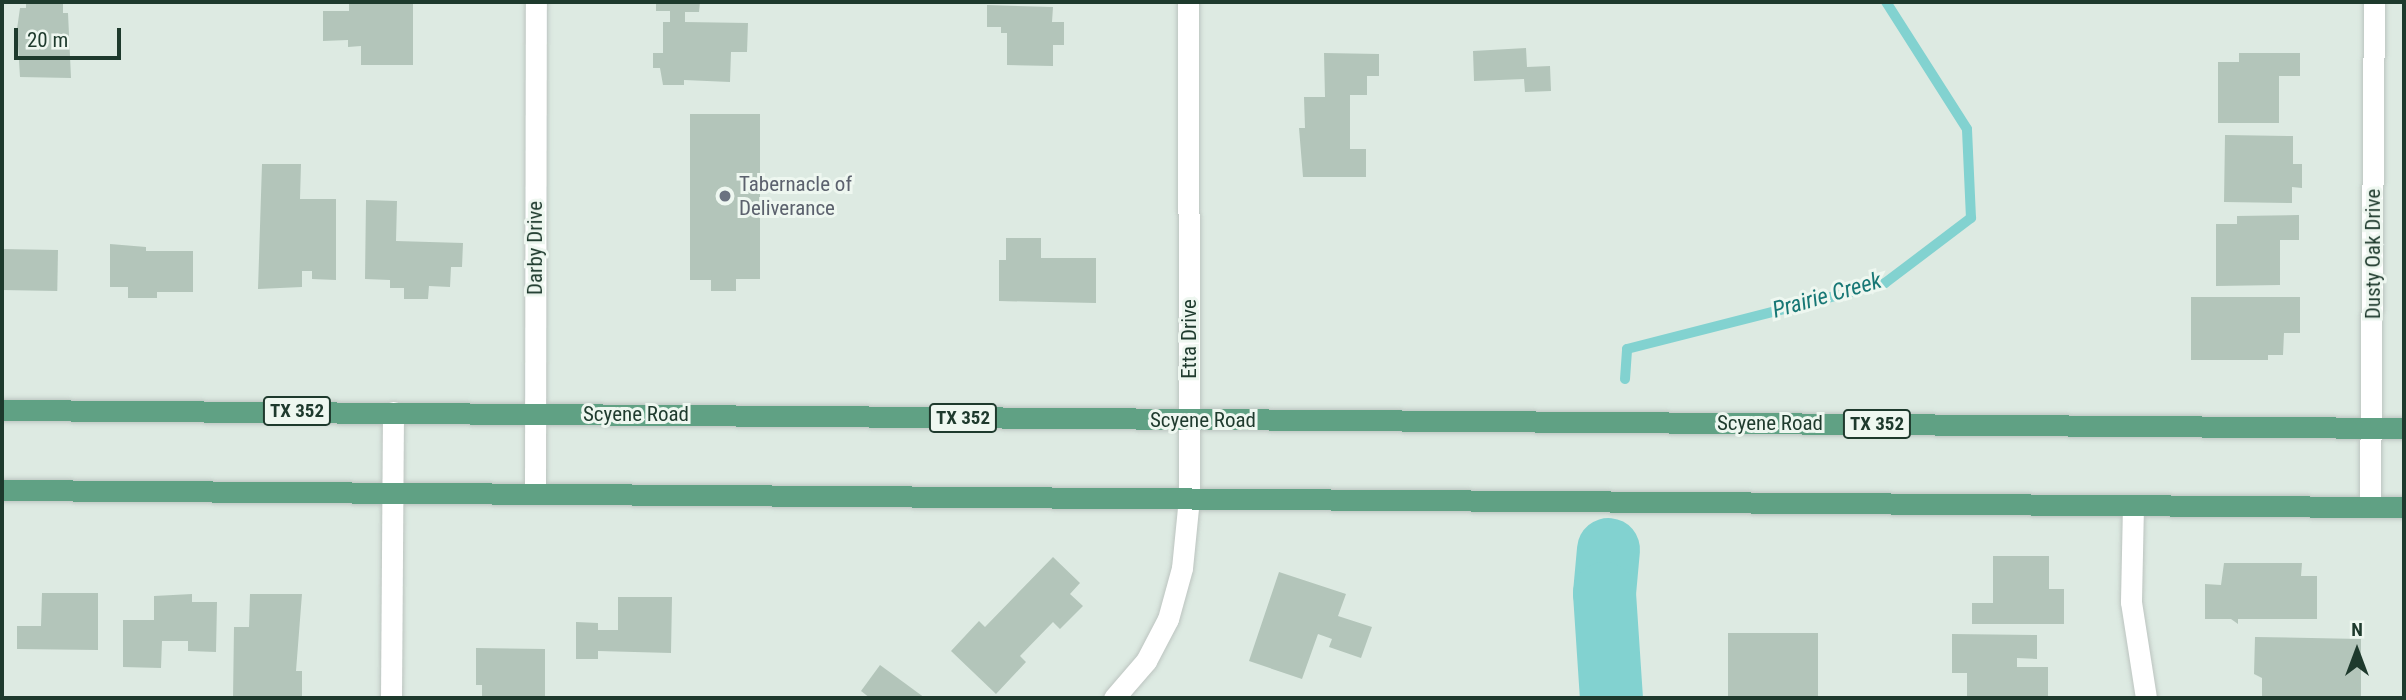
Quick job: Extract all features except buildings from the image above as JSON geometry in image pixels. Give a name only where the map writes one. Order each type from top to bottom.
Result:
[{"type":"main road","name":"Scyene Road","points":[[2,410],[2404,428]]},
{"type":"main road","points":[[2,490],[2404,507]]},
{"type":"street","name":"Darby Drive","points":[[535,494],[536,2]]},
{"type":"street","name":"Etta Drive","points":[[1114,698],[1146,661],[1168,619],[1182,568],[1189,498],[1188,2]]},
{"type":"street","name":"Dusty Oak Drive","points":[[2370,506],[2374,2]]},
{"type":"street","points":[[391,698],[393,412]]},
{"type":"street","points":[[2133,505],[2131,602],[2146,698]]},
{"type":"waterway","name":"Prairie Creek","points":[[1625,379],[1627,349],[1885,283],[1971,218],[1967,129],[1886,2]]},
{"type":"waterway","name":"Prairie Creek","points":[[1608,549],[1604,593],[1611,698]]},
{"type":"place","name":"Tabernacle of Deliverance","points":[[725,196]]}]
